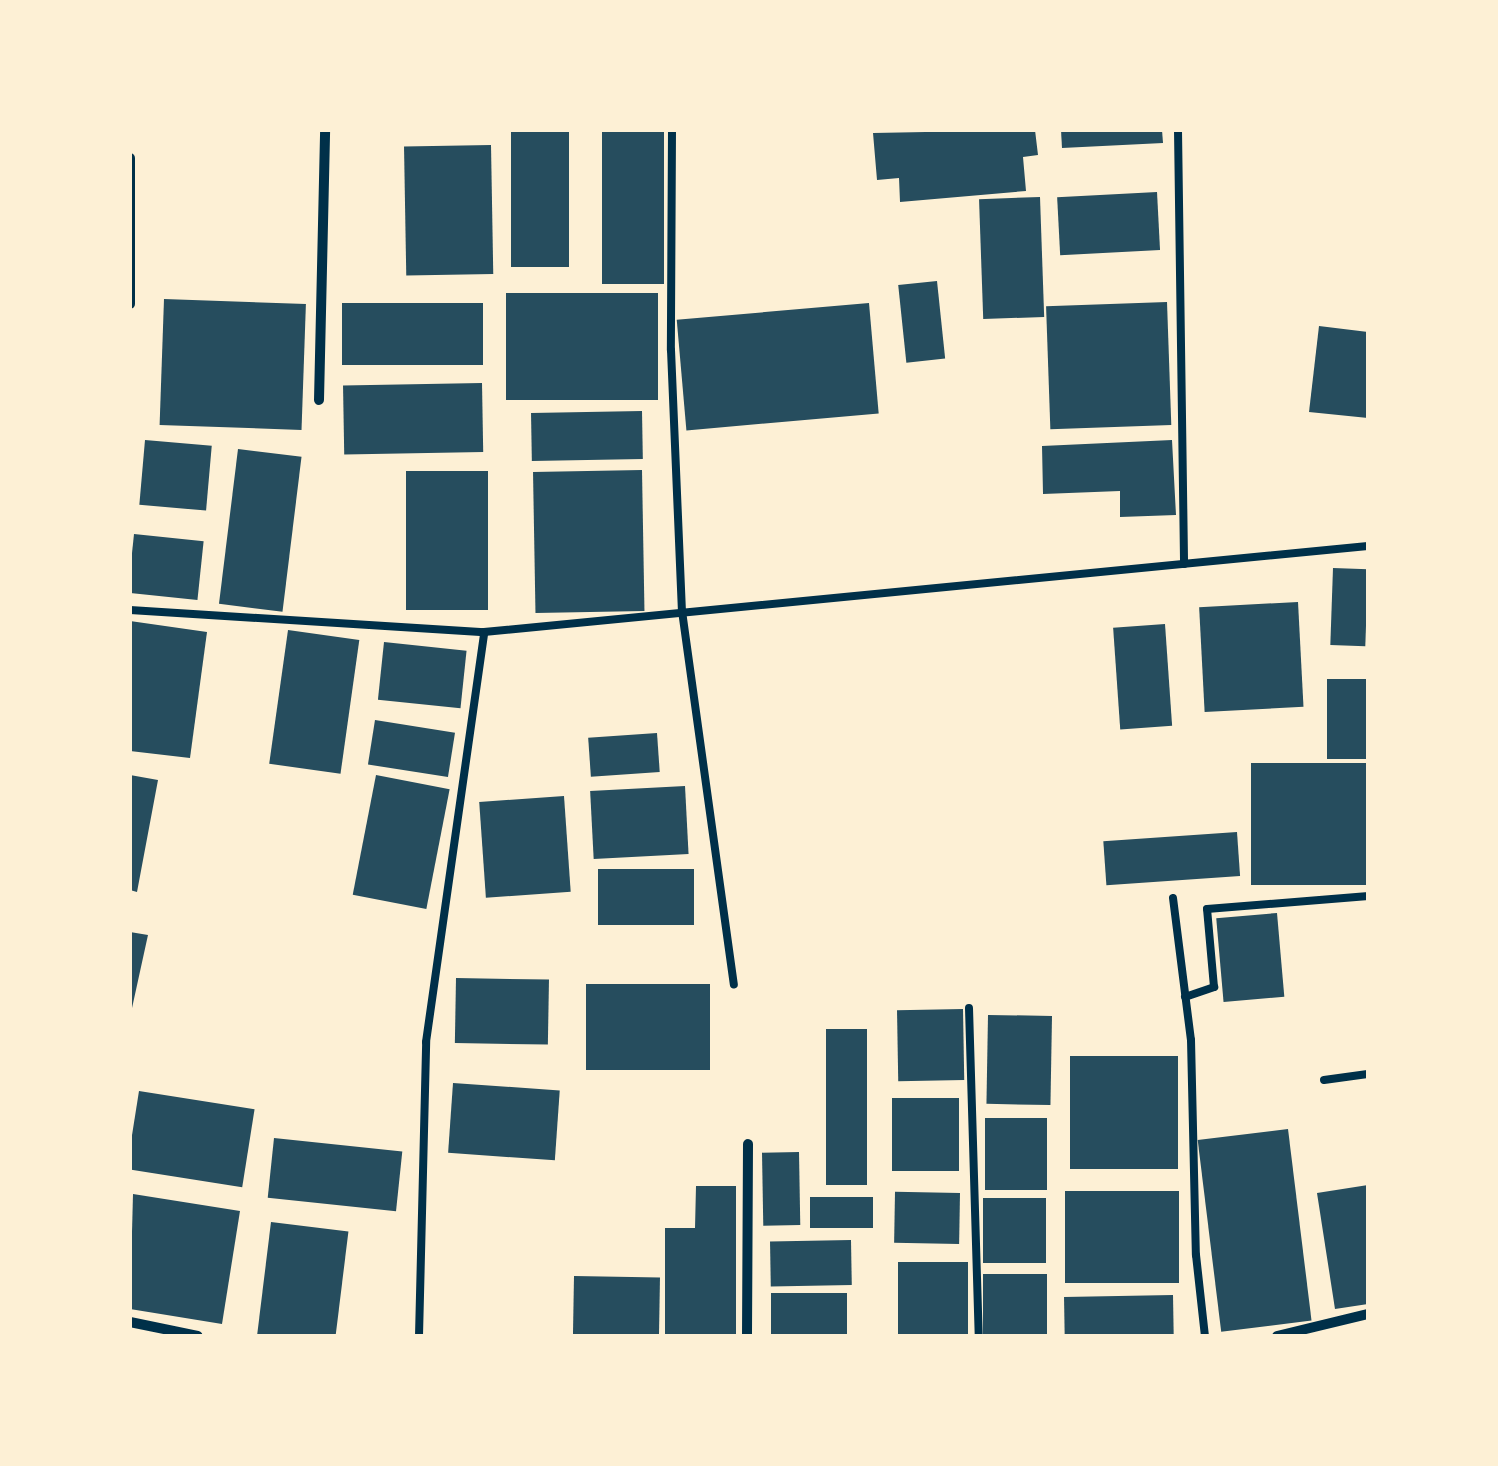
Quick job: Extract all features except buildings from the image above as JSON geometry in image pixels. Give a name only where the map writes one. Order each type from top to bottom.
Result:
[{"type":"street","points":[[319,400],[325,130]]},
{"type":"street","points":[[130,158],[130,304]]},
{"type":"street","points":[[747,1336],[748,1144]]},
{"type":"street","points":[[1277,1336],[1368,1314]]},
{"type":"street","points":[[130,1322],[198,1336]]},
{"type":"lane","points":[[672,130],[671,350],[682,612],[734,984]]},
{"type":"lane","points":[[1178,130],[1184,564]]},
{"type":"lane","points":[[130,610],[484,632],[1368,546]]},
{"type":"lane","points":[[419,1336],[426,1042],[484,632]]},
{"type":"lane","points":[[1185,997],[1214,987],[1207,910],[1368,896]]},
{"type":"lane","points":[[1173,898],[1185,997],[1205,1336]]},
{"type":"lane","points":[[969,1008],[979,1336]]},
{"type":"lane","points":[[1324,1080],[1368,1074]]}]
